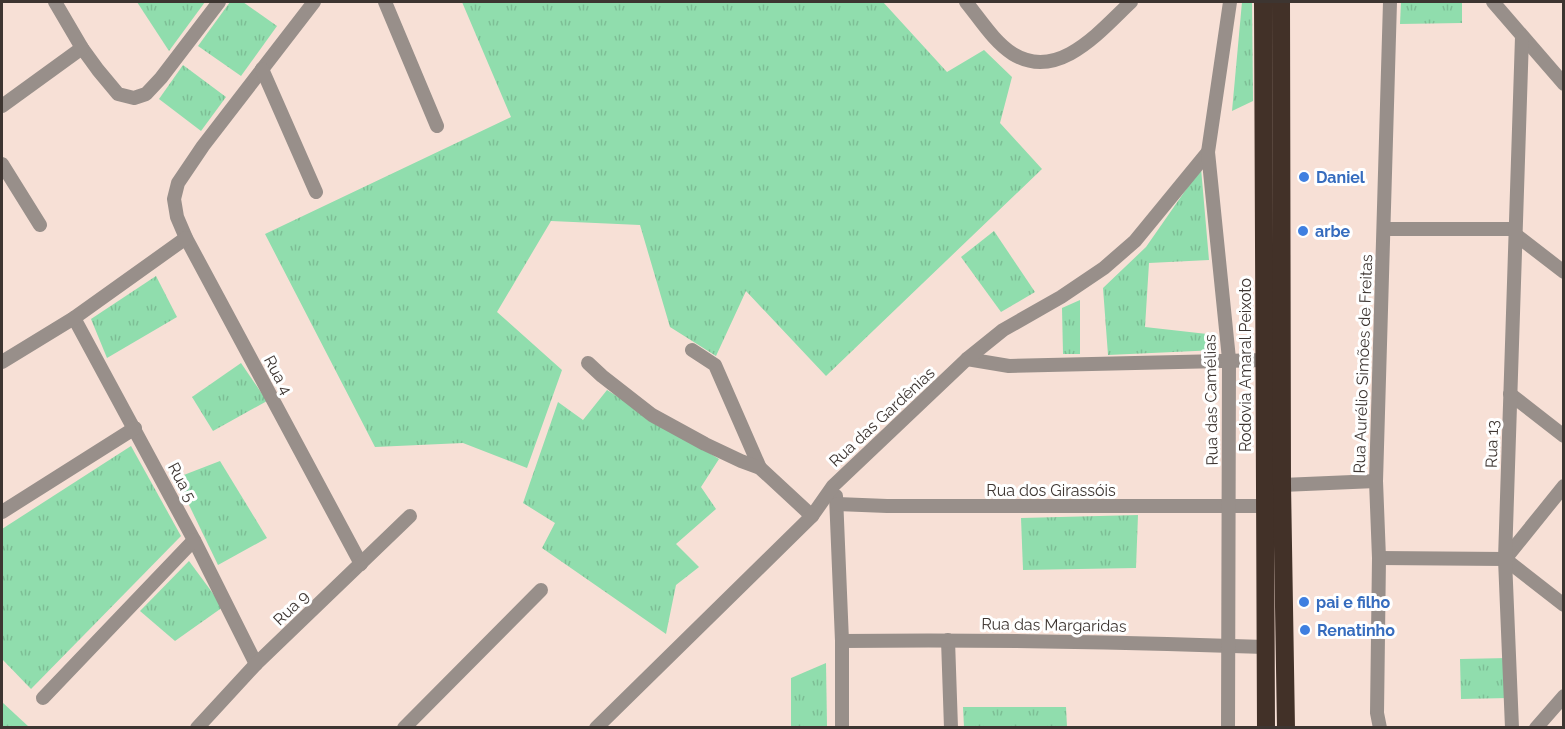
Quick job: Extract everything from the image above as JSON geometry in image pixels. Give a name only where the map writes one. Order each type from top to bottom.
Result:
[{"type":"highway","name":"Rodovia Amaral Peixoto","points":[[1263,2],[1266,728]]},
{"type":"highway","points":[[1281,2],[1282,485],[1286,728]]},
{"type":"street","points":[[55,2],[82,48],[118,94],[134,98],[146,94],[161,78],[219,2]]},
{"type":"street","points":[[314,2],[262,69],[316,192]]},
{"type":"street","points":[[385,2],[437,126]]},
{"type":"street","points":[[966,2],[998,41],[1013,53],[1028,60],[1047,61],[1064,58],[1088,42],[1131,2]]},
{"type":"street","name":"Rua das Camélias","points":[[1228,728],[1229,359],[1208,152],[1230,2]]},
{"type":"street","name":"Rua Aurélio Simões de Freitas","points":[[1380,728],[1377,713],[1376,481],[1390,2]]},
{"type":"street","points":[[1493,2],[1563,83]]},
{"type":"street","name":"Rua 13","points":[[1512,728],[1505,559],[1522,37]]},
{"type":"street","points":[[2,106],[82,48]]},
{"type":"street","name":"Rua 4","points":[[262,69],[178,183],[174,199],[177,217],[186,238],[361,564]]},
{"type":"street","name":"Rua das Gardênias","points":[[596,728],[812,516],[833,486],[967,359],[1003,330],[1061,297],[1104,268],[1135,242],[1208,152]]},
{"type":"street","points":[[2,164],[40,225]]},
{"type":"street","points":[[1384,229],[1515,232],[1563,272]]},
{"type":"street","points":[[2,362],[74,318],[186,238]]},
{"type":"street","name":"Rua 5","points":[[74,318],[194,540],[256,664]]},
{"type":"street","points":[[692,350],[715,365],[760,468]]},
{"type":"street","points":[[967,359],[1009,366],[1229,359],[1265,360]]},
{"type":"street","points":[[588,363],[652,415],[705,444],[760,468],[812,516]]},
{"type":"street","points":[[1510,394],[1563,436]]},
{"type":"street","points":[[2,512],[135,428]]},
{"type":"street","points":[[1282,485],[1376,481]]},
{"type":"street","points":[[833,486],[837,504],[843,641],[842,728]]},
{"type":"street","points":[[1505,559],[1563,486]]},
{"type":"street","name":"Rua dos Girassóis","points":[[837,504],[1265,506]]},
{"type":"street","name":"Rua 9","points":[[197,728],[256,664],[410,516]]},
{"type":"street","points":[[43,698],[194,540]]},
{"type":"street","points":[[1378,558],[1505,559],[1563,605]]},
{"type":"street","points":[[404,728],[541,590]]},
{"type":"street","points":[[948,639],[951,728]]},
{"type":"street","name":"Rua das Margaridas","points":[[843,641],[948,639],[1265,647]]},
{"type":"street","points":[[1536,728],[1563,696]]},
{"type":"green space","points":[[137,2],[205,2],[169,51]]},
{"type":"green space","points":[[230,2],[243,2],[277,26],[241,76],[198,46]]},
{"type":"green space","points":[[462,2],[883,2],[947,72],[984,50],[1012,77],[1000,123],[1042,169],[826,376],[746,291],[716,356],[670,327],[640,225],[551,221],[497,312],[562,370],[527,468],[463,443],[375,447],[265,234],[511,117]]},
{"type":"green space","points":[[1242,2],[1252,2],[1253,101],[1232,111]]},
{"type":"green space","points":[[1401,2],[1462,2],[1462,23],[1400,24]]},
{"type":"green space","points":[[183,65],[226,97],[201,131],[159,99]]},
{"type":"green space","points":[[1201,168],[1209,260],[1149,263],[1145,327],[1216,335],[1217,350],[1108,355],[1103,288],[1146,247]]},
{"type":"green space","points":[[994,231],[1035,292],[1001,312],[961,257]]},
{"type":"green space","points":[[156,276],[177,317],[107,358],[91,319]]},
{"type":"green space","points":[[1080,300],[1080,354],[1063,354],[1062,308]]},
{"type":"green space","points":[[241,363],[267,401],[213,431],[192,397]]},
{"type":"green space","points":[[607,390],[719,459],[701,487],[716,509],[676,544],[699,567],[676,585],[666,634],[542,548],[555,523],[523,503],[558,402],[583,420]]},
{"type":"green space","points":[[131,446],[181,536],[31,689],[2,659],[2,529]]},
{"type":"green space","points":[[220,461],[267,538],[218,565],[176,478]]},
{"type":"green space","points":[[1138,515],[1136,568],[1023,570],[1021,518]]},
{"type":"green space","points":[[189,561],[223,607],[175,641],[140,611]]},
{"type":"green space","points":[[1508,658],[1509,698],[1461,699],[1460,659]]},
{"type":"green space","points":[[826,663],[827,727],[791,727],[791,678]]},
{"type":"green space","points":[[2,702],[29,727],[2,727]]},
{"type":"green space","points":[[963,707],[1066,707],[1067,727],[964,727]]},
{"type":"place","name":"Daniel","points":[[1304,177]]},
{"type":"place","name":"arbe","points":[[1303,231]]},
{"type":"place","name":"pai e filho","points":[[1304,602]]},
{"type":"place","name":"Renatinho","points":[[1305,630]]}]
